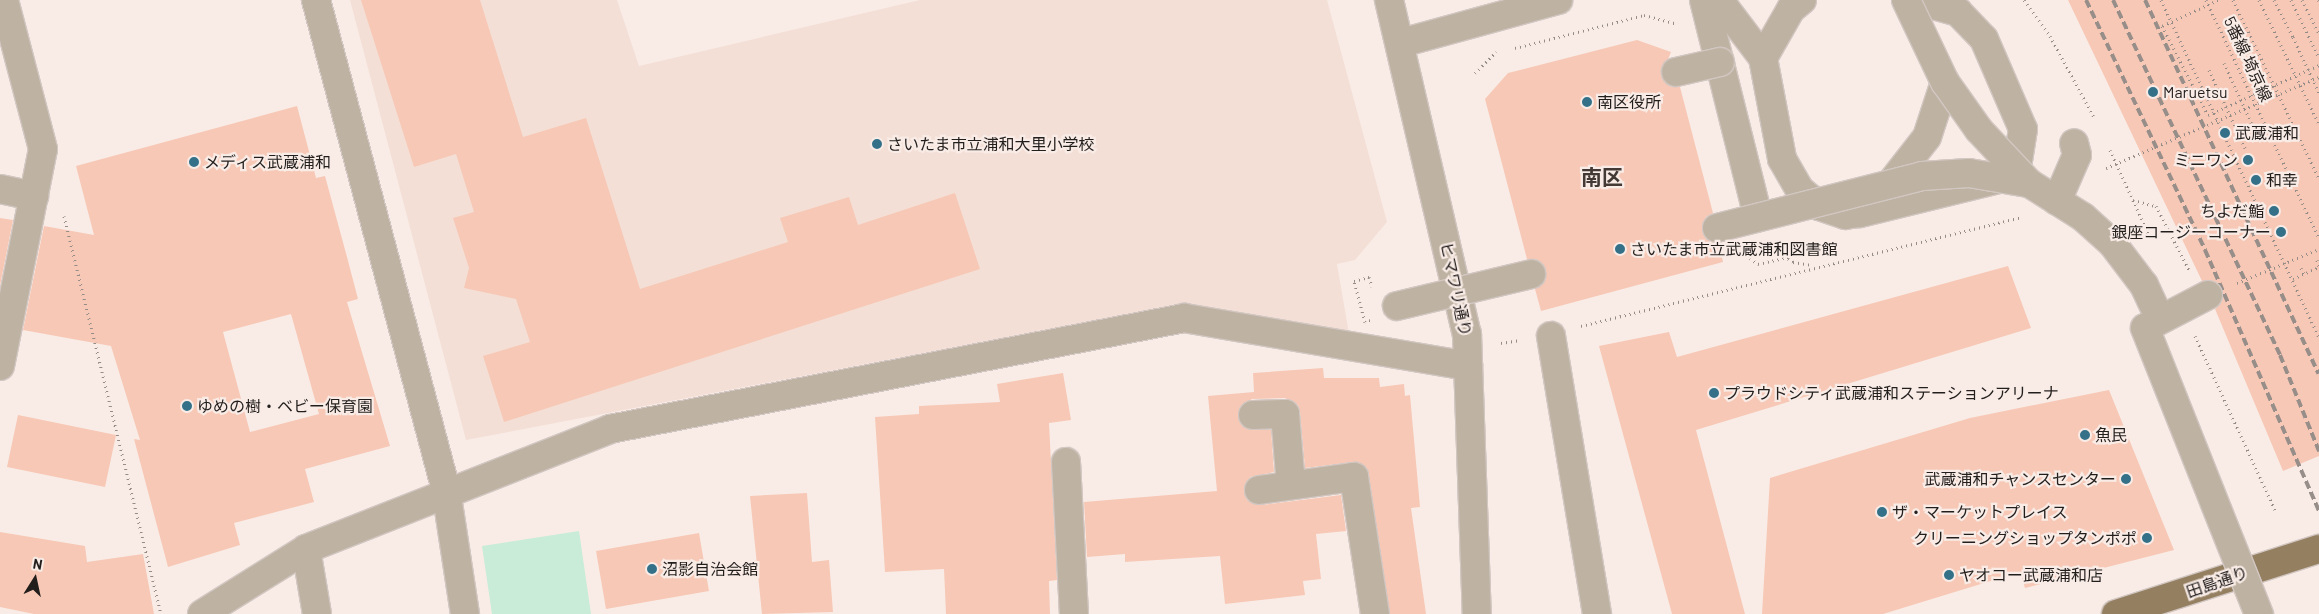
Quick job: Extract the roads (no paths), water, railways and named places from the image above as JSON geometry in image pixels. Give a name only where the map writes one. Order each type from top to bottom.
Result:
[{"type":"main road","name":"田島通り","points":[[2116,614],[2319,548]]},
{"type":"street","points":[[0,366],[6,302],[34,196],[43,148],[4,0]]},
{"type":"street","points":[[316,0],[446,490],[465,614]]},
{"type":"street","name":"ヒマワリ通り","points":[[1389,0],[1402,43],[1467,334],[1477,614]]},
{"type":"street","points":[[1402,43],[1558,0]]},
{"type":"street","points":[[1704,0],[1758,217]]},
{"type":"street","points":[[1719,0],[1763,58],[1782,159],[1800,190],[1819,206],[1845,215],[1860,213],[1991,180],[2018,177],[2056,197],[2115,243],[2141,288],[2252,570]]},
{"type":"street","points":[[1763,58],[1791,9],[1802,0]]},
{"type":"street","points":[[1906,0],[1945,82],[1979,130],[2029,183]]},
{"type":"street","points":[[1915,0],[1943,5],[1974,24],[2023,129],[2018,162],[1991,180]]},
{"type":"street","points":[[1676,72],[1720,62]]},
{"type":"street","points":[[1891,182],[1916,156],[1927,137],[1945,82]]},
{"type":"street","points":[[2056,197],[2078,155],[2074,143]]},
{"type":"street","points":[[1717,228],[1891,182],[1969,173],[2029,183],[2056,197],[2112,243],[2144,285],[2160,320]]},
{"type":"street","points":[[0,189],[34,196]]},
{"type":"street","points":[[1397,306],[1531,274]]},
{"type":"street","points":[[2208,295],[2145,328],[2259,614]]},
{"type":"street","points":[[202,614],[306,549],[446,490],[610,429],[1184,318],[1468,366]]},
{"type":"street","points":[[1549,334],[1597,614]]},
{"type":"street","points":[[1253,415],[1296,413],[1291,485]]},
{"type":"street","points":[[1066,462],[1074,614]]},
{"type":"street","points":[[1259,490],[1354,477],[1375,614]]},
{"type":"street","points":[[306,549],[317,614]]},
{"type":"railway","points":[[2086,0],[2205,250],[2319,511]]},
{"type":"railway","points":[[2113,0],[2280,355],[2319,451]]},
{"type":"railway","points":[[2145,0],[2319,374]]},
{"type":"place","name":"Maruetsu","points":[[2153,92]]},
{"type":"place","name":"南区役所","points":[[1587,102]]},
{"type":"place","name":"武蔵浦和","points":[[2225,133]]},
{"type":"place","name":"さいたま市立浦和大里小学校","points":[[877,144]]},
{"type":"place","name":"ミニワン","points":[[2248,160]]},
{"type":"place","name":"メディス武蔵浦和","points":[[194,162]]},
{"type":"place","name":"和幸","points":[[2256,180]]},
{"type":"place","name":"ちよだ鮨","points":[[2274,211]]},
{"type":"place","name":"銀座コージーコーナー","points":[[2281,232]]},
{"type":"place","name":"さいたま市立武蔵浦和図書館","points":[[1620,249]]},
{"type":"place","name":"プラウドシティ武蔵浦和ステーションアリーナ","points":[[1714,393]]},
{"type":"place","name":"ゆめの樹・ベビー保育園","points":[[187,406]]},
{"type":"place","name":"魚民","points":[[2085,435]]},
{"type":"place","name":"武蔵浦和チャンスセンター","points":[[2126,479]]},
{"type":"place","name":"ザ・マーケットプレイス","points":[[1882,512]]},
{"type":"place","name":"クリーニングショップタンポポ","points":[[2147,538]]},
{"type":"place","name":"沼影自治会館","points":[[652,569]]},
{"type":"place","name":"ヤオコー武蔵浦和店","points":[[1949,575]]},
{"type":"district","name":"南区","points":[[1602,177]]}]
